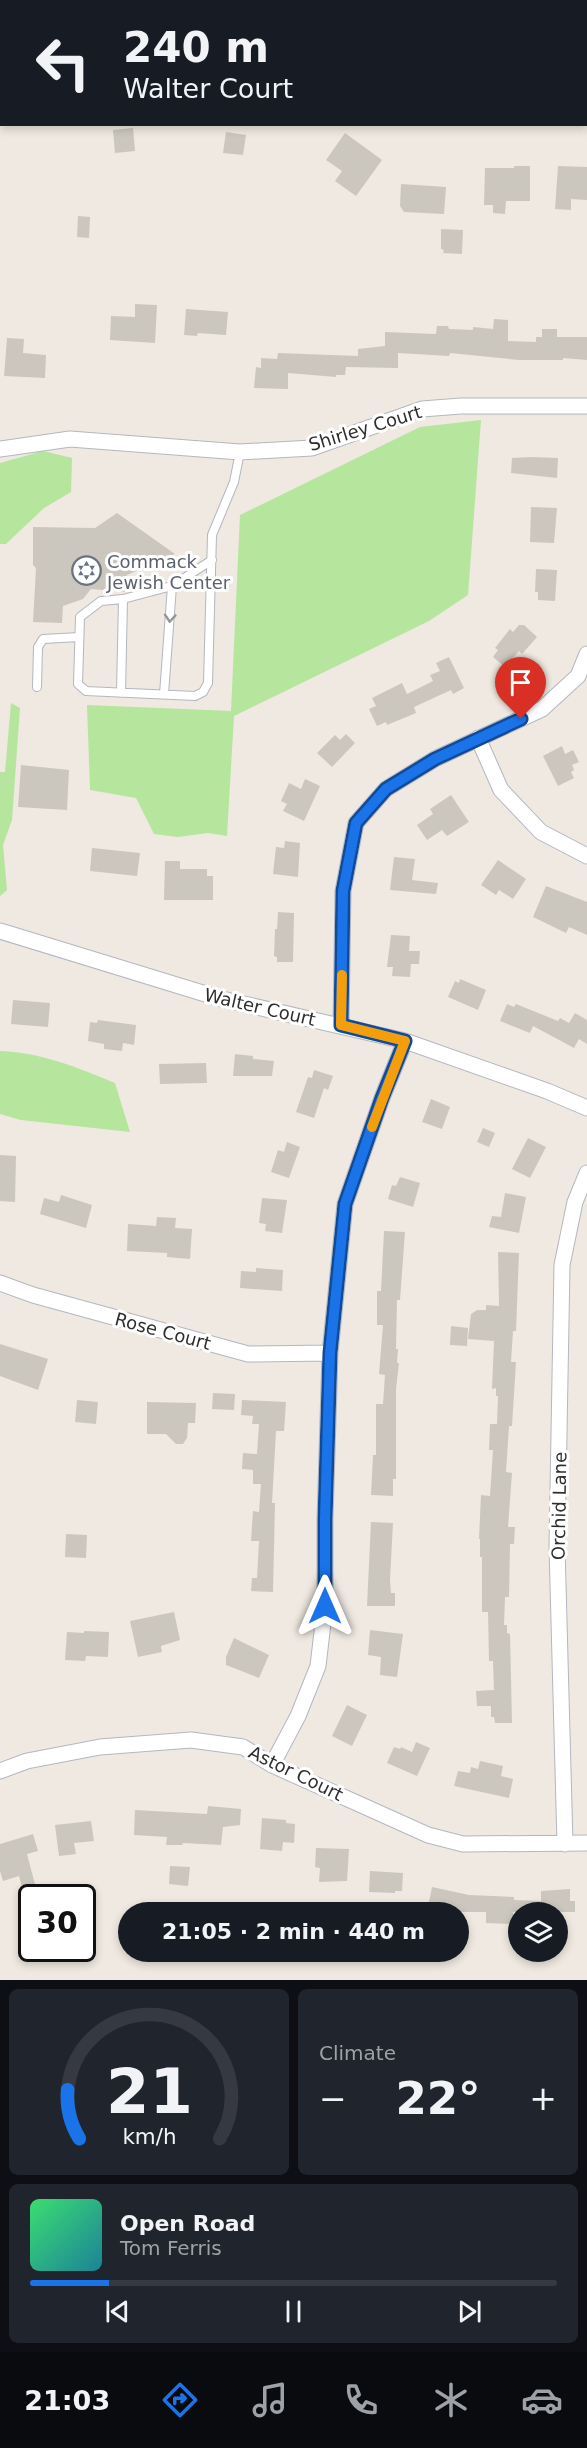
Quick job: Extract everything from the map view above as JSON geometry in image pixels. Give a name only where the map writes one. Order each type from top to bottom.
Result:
[{"type":"street","name":"Shirley Court","points":[[0,449],[70,439],[240,452],[312,447],[422,409],[461,406],[587,406]]},
{"type":"street","points":[[341,1025],[343,891],[356,823],[386,789],[435,759],[542,709],[578,676],[587,654]]},
{"type":"street","points":[[478,738],[501,790],[541,832],[587,856]]},
{"type":"street","name":"Walter Court","points":[[0,932],[222,999],[405,1041],[547,1091],[587,1108]]},
{"type":"street","points":[[272,1765],[298,1716],[318,1666],[325,1606],[330,1353],[345,1204],[382,1098],[405,1041]]},
{"type":"street","name":"Orchid Lane","points":[[565,1844],[557,1547],[561,1265],[575,1202],[587,1173]]},
{"type":"street","name":"Rose Court","points":[[0,1283],[33,1295],[248,1354],[330,1353]]},
{"type":"street","name":"Astor Court","points":[[0,1771],[27,1761],[100,1747],[191,1740],[243,1747],[272,1765],[428,1835],[463,1844],[587,1843]]},
{"type":"lane","points":[[212,560],[172,586],[123,599],[101,601],[80,617],[78,684],[86,691],[195,696],[203,692],[208,683],[212,560],[212,535],[234,482],[240,452]]},
{"type":"lane","points":[[164,694],[172,586]]},
{"type":"lane","points":[[121,693],[123,599]]},
{"type":"lane","points":[[37,687],[38,647],[43,639],[79,638]]},
{"type":"green space","points":[[481,420],[468,595],[429,621],[234,716],[227,836],[208,833],[178,837],[154,834],[136,798],[90,790],[87,705],[231,711],[240,515],[420,427]]},
{"type":"green space","points":[[43,451],[72,458],[71,492],[44,508],[6,544],[0,544],[0,463]]},
{"type":"green space","points":[[11,703],[20,708],[12,820],[3,845],[7,890],[0,896],[0,772],[5,772]]},
{"type":"green space","points":[[0,1051],[45,1058],[73,1066],[115,1083],[130,1132],[21,1120],[0,1114]]},
{"type":"building","points":[[133,128],[135,151],[115,153],[113,130]]},
{"type":"building","points":[[226,132],[246,135],[243,155],[223,153]]},
{"type":"building","points":[[345,133],[382,160],[356,196],[335,181],[342,171],[326,160]]},
{"type":"building","points":[[514,166],[530,166],[530,201],[506,201],[505,214],[493,213],[493,205],[484,205],[485,168],[514,168]]},
{"type":"building","points":[[558,166],[587,167],[587,200],[571,199],[571,210],[555,209]]},
{"type":"building","points":[[401,184],[446,187],[444,214],[404,212],[400,206]]},
{"type":"building","points":[[78,216],[90,217],[89,238],[77,237]]},
{"type":"building","points":[[441,229],[463,230],[462,254],[443,253]]},
{"type":"building","points":[[135,304],[157,305],[155,343],[110,340],[111,316],[135,317]]},
{"type":"building","points":[[186,309],[228,312],[226,335],[198,333],[197,336],[184,335]]},
{"type":"building","points":[[494,319],[508,320],[508,341],[536,342],[536,337],[542,337],[542,329],[557,329],[557,337],[587,337],[587,360],[563,358],[563,360],[519,360],[450,353],[449,356],[398,353],[398,368],[346,367],[345,375],[336,375],[336,377],[288,373],[288,389],[254,388],[256,367],[261,368],[261,358],[277,359],[278,353],[358,356],[358,349],[385,346],[385,332],[436,334],[437,326],[448,326],[449,329],[473,330],[473,327],[493,329]]},
{"type":"building","points":[[7,338],[24,339],[23,353],[46,355],[45,378],[4,376]]},
{"type":"building","points":[[512,458],[558,458],[557,478],[511,473]]},
{"type":"building","points":[[531,507],[557,508],[554,543],[530,542]]},
{"type":"building","name":"Commack Jewish Center","points":[[117,513],[175,554],[127,575],[125,592],[91,589],[83,599],[63,606],[62,623],[33,622],[36,568],[33,565],[33,527],[95,528]]},
{"type":"building","points":[[536,569],[557,570],[555,601],[538,600],[538,592],[535,592]]},
{"type":"building","points":[[519,625],[524,625],[537,637],[522,654],[519,651],[505,667],[493,657],[498,650],[495,648],[510,629],[513,632]]},
{"type":"building","points":[[449,657],[464,688],[453,694],[451,690],[414,707],[416,713],[387,725],[386,722],[377,726],[369,709],[376,706],[372,698],[402,683],[407,694],[433,681],[430,675],[440,671],[436,663]]},
{"type":"building","points":[[346,734],[355,743],[332,767],[317,753],[335,735],[340,740]]},
{"type":"building","points":[[562,746],[565,754],[573,750],[579,762],[572,765],[574,770],[571,772],[574,778],[558,786],[543,756]]},
{"type":"building","points":[[21,765],[69,770],[67,810],[18,807]]},
{"type":"building","points":[[305,779],[320,786],[304,821],[283,811],[287,804],[281,801],[289,783],[301,789]]},
{"type":"building","points":[[451,795],[469,822],[447,836],[442,830],[427,840],[417,825],[433,814],[430,809]]},
{"type":"building","points":[[285,841],[300,843],[298,877],[273,874],[276,847],[284,848]]},
{"type":"building","points":[[92,848],[140,853],[137,876],[90,871]]},
{"type":"building","points":[[394,857],[415,859],[412,880],[438,883],[436,894],[390,890]]},
{"type":"building","points":[[498,860],[526,879],[513,899],[499,890],[496,895],[481,885]]},
{"type":"building","points":[[165,861],[180,861],[180,869],[207,869],[207,876],[213,876],[213,900],[164,900]]},
{"type":"building","points":[[546,886],[587,902],[587,935],[569,927],[566,933],[533,917]]},
{"type":"building","points":[[278,912],[294,913],[293,962],[277,962],[277,957],[274,956]]},
{"type":"building","points":[[391,935],[410,936],[409,951],[420,951],[419,964],[411,964],[410,977],[392,976],[393,967],[387,967]]},
{"type":"building","points":[[460,979],[486,990],[478,1010],[448,997],[455,981],[459,983]]},
{"type":"building","points":[[13,1000],[50,1003],[48,1027],[11,1024]]},
{"type":"building","points":[[507,1004],[514,1007],[516,1004],[558,1021],[560,1018],[569,1023],[575,1013],[587,1020],[587,1044],[579,1039],[574,1048],[533,1026],[530,1033],[500,1021]]},
{"type":"building","points":[[98,1020],[136,1025],[134,1045],[123,1043],[122,1051],[104,1049],[104,1044],[88,1041],[90,1022],[97,1023]]},
{"type":"building","points":[[235,1054],[274,1061],[272,1076],[233,1076]]},
{"type":"building","points":[[206,1063],[207,1083],[160,1084],[159,1064]]},
{"type":"building","points":[[314,1070],[333,1076],[328,1090],[324,1088],[314,1118],[296,1112],[308,1077],[312,1078]]},
{"type":"building","points":[[431,1099],[450,1107],[442,1129],[422,1122]]},
{"type":"building","points":[[483,1128],[495,1133],[489,1147],[477,1142]]},
{"type":"building","points":[[528,1138],[546,1147],[530,1178],[512,1169]]},
{"type":"building","points":[[287,1142],[300,1147],[289,1178],[271,1172],[278,1150],[284,1152]]},
{"type":"building","points":[[0,1155],[16,1156],[15,1202],[0,1201]]},
{"type":"building","points":[[400,1177],[420,1183],[413,1207],[388,1199],[392,1185],[396,1186]]},
{"type":"building","points":[[505,1193],[526,1197],[519,1233],[489,1227],[492,1216],[501,1217]]},
{"type":"building","points":[[61,1195],[92,1205],[86,1228],[40,1214],[44,1198],[59,1202]]},
{"type":"building","points":[[262,1198],[287,1200],[282,1233],[265,1231],[266,1224],[259,1223]]},
{"type":"building","points":[[157,1217],[176,1218],[175,1228],[192,1229],[190,1259],[167,1257],[167,1253],[127,1251],[128,1224],[156,1226]]},
{"type":"building","points":[[384,1231],[405,1232],[400,1300],[397,1300],[396,1349],[398,1349],[397,1363],[399,1363],[396,1389],[396,1479],[393,1479],[393,1496],[371,1495],[373,1455],[376,1455],[376,1404],[383,1404],[385,1375],[379,1374],[383,1325],[377,1325],[377,1291],[381,1291]]},
{"type":"building","points":[[498,1252],[519,1253],[516,1331],[513,1331],[511,1362],[516,1362],[512,1426],[509,1426],[506,1472],[512,1473],[508,1527],[515,1527],[514,1544],[510,1544],[509,1597],[505,1597],[504,1625],[507,1625],[507,1633],[510,1634],[512,1723],[495,1723],[494,1717],[491,1717],[491,1706],[477,1706],[476,1691],[494,1690],[493,1661],[489,1661],[488,1612],[482,1612],[482,1557],[480,1557],[479,1539],[481,1495],[490,1496],[493,1450],[489,1450],[490,1424],[497,1424],[498,1396],[496,1396],[496,1388],[492,1389],[494,1341],[468,1339],[471,1314],[477,1310],[486,1310],[486,1305],[499,1306]]},
{"type":"building","points":[[256,1268],[283,1270],[282,1291],[240,1288],[241,1271],[256,1272]]},
{"type":"building","points":[[451,1326],[468,1328],[467,1346],[450,1345]]},
{"type":"building","points":[[0,1344],[48,1359],[38,1390],[0,1376]]},
{"type":"building","points":[[213,1393],[235,1394],[234,1410],[212,1409]]},
{"type":"building","points":[[77,1400],[98,1402],[96,1424],[75,1422]]},
{"type":"building","points":[[242,1400],[286,1402],[284,1431],[276,1431],[272,1503],[275,1503],[273,1592],[251,1591],[252,1578],[257,1578],[259,1541],[251,1541],[253,1511],[259,1512],[261,1484],[253,1484],[253,1470],[242,1469],[243,1453],[257,1454],[259,1424],[252,1424],[253,1416],[241,1415]]},
{"type":"building","points":[[147,1402],[196,1403],[195,1423],[188,1423],[187,1438],[183,1444],[176,1444],[166,1434],[147,1434]]},
{"type":"building","points":[[371,1522],[393,1523],[390,1580],[391,1593],[395,1593],[395,1606],[367,1606]]},
{"type":"building","points":[[66,1534],[87,1535],[86,1558],[65,1557]]},
{"type":"building","points":[[174,1612],[180,1640],[161,1646],[162,1652],[138,1657],[130,1621]]},
{"type":"building","points":[[370,1630],[403,1634],[397,1677],[380,1675],[381,1657],[368,1655]]},
{"type":"building","points":[[84,1631],[109,1632],[108,1657],[86,1656],[85,1661],[65,1660],[67,1632],[84,1633]]},
{"type":"building","points":[[234,1638],[269,1655],[259,1678],[226,1665],[226,1657]]},
{"type":"building","points":[[347,1705],[367,1715],[352,1746],[332,1736]]},
{"type":"building","points":[[416,1742],[430,1748],[417,1776],[387,1763],[394,1747],[400,1749],[401,1747],[412,1752]]},
{"type":"building","points":[[480,1761],[503,1766],[501,1776],[513,1779],[509,1798],[454,1786],[458,1771],[470,1773],[471,1767],[478,1769]]},
{"type":"building","points":[[208,1806],[241,1809],[240,1825],[223,1827],[221,1845],[183,1843],[182,1845],[166,1845],[167,1837],[134,1835],[135,1810],[207,1814]]},
{"type":"building","points":[[262,1818],[286,1820],[286,1823],[295,1824],[294,1843],[283,1842],[282,1851],[260,1849]]},
{"type":"building","points":[[91,1821],[94,1841],[74,1843],[76,1854],[59,1856],[55,1825]]},
{"type":"building","points":[[33,1834],[38,1851],[27,1854],[35,1884],[21,1884],[19,1876],[3,1881],[0,1871],[0,1844]]},
{"type":"building","points":[[316,1848],[349,1849],[347,1881],[319,1882],[320,1868],[315,1867]]},
{"type":"building","points":[[170,1866],[190,1867],[188,1886],[169,1884]]},
{"type":"building","points":[[370,1871],[403,1873],[402,1891],[369,1892]]},
{"type":"building","points":[[432,1887],[469,1895],[541,1901],[541,1891],[570,1889],[570,1901],[575,1901],[575,1912],[568,1912],[568,1902],[508,1902],[508,1924],[486,1923],[486,1912],[469,1912],[469,1902],[429,1902]]},
{"type":"slow traffic","points":[[342,975],[341,1025],[405,1041],[372,1127]]},
{"type":"place","name":"Commack Jewish Center","points":[[86,571]]},
{"type":"route","points":[[325,1606],[330,1353],[345,1204],[382,1098],[405,1041],[341,1025],[343,891],[356,823],[386,789],[435,759],[521,719]]}]
